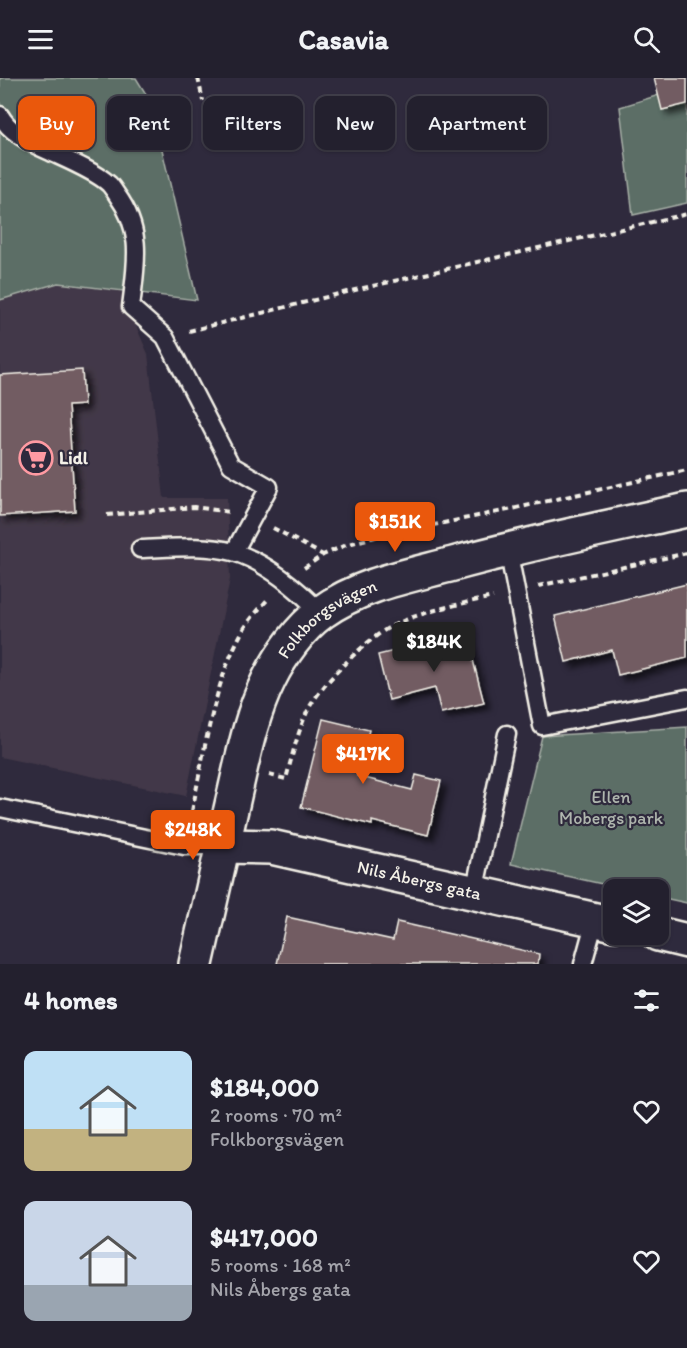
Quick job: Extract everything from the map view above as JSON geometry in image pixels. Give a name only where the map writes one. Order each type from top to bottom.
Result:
[{"type":"street","name":"Folkborgsvägen","points":[[196,964],[255,716],[269,679],[288,648],[321,613],[376,584],[508,549],[687,510]]},
{"type":"street","name":"Nils Åbergs gata","points":[[223,846],[271,847],[603,922]]},
{"type":"street","points":[[669,937],[687,941]]},
{"type":"lane","points":[[0,115],[4,123],[29,142],[72,162],[109,184],[126,207],[136,233],[136,266],[131,307],[165,337],[231,465],[269,488],[234,552]]},
{"type":"lane","points":[[140,549],[201,548],[234,552],[286,580],[321,613]]},
{"type":"lane","points":[[508,549],[542,726],[687,698]]},
{"type":"lane","points":[[474,893],[507,734]]},
{"type":"lane","points":[[0,808],[184,846],[223,846]]},
{"type":"lane","points":[[583,964],[603,924]]},
{"type":"path","points":[[198,78],[202,101]]},
{"type":"path","points":[[165,337],[355,290],[687,214]]},
{"type":"path","points":[[107,515],[194,507],[226,510],[252,518],[290,536],[322,555]]},
{"type":"path","points":[[286,779],[309,708],[337,672],[363,646],[394,624],[433,610],[687,553]]},
{"type":"shaded area","points":[[58,283],[121,291],[148,354],[164,498],[227,498],[230,579],[186,796],[0,757],[0,300]]},
{"type":"green space","points":[[0,78],[136,78],[147,96],[107,96],[107,150],[162,150],[197,300],[58,283],[0,300]]},
{"type":"green space","points":[[659,95],[687,104],[687,203],[633,215],[620,107]]},
{"type":"green space","name":"Ellen Mobergs park","points":[[687,727],[687,903],[669,899],[669,879],[603,879],[603,884],[511,864],[542,736]]},
{"type":"building","points":[[654,78],[687,78],[687,104],[662,110]]},
{"type":"building","name":"Lidl","points":[[82,370],[84,405],[68,406],[75,511],[0,516],[0,375]]},
{"type":"building","points":[[687,584],[687,658],[618,675],[612,650],[566,662],[555,616]]},
{"type":"building","points":[[466,633],[484,703],[441,713],[435,688],[389,700],[378,655]]},
{"type":"building","points":[[323,719],[369,730],[357,776],[412,790],[416,775],[441,781],[428,835],[372,821],[372,825],[301,807]]},
{"type":"building","points":[[287,917],[393,940],[397,922],[539,954],[538,964],[277,964]]},
{"type":"place","name":"Lidl","points":[[36,458]]}]
